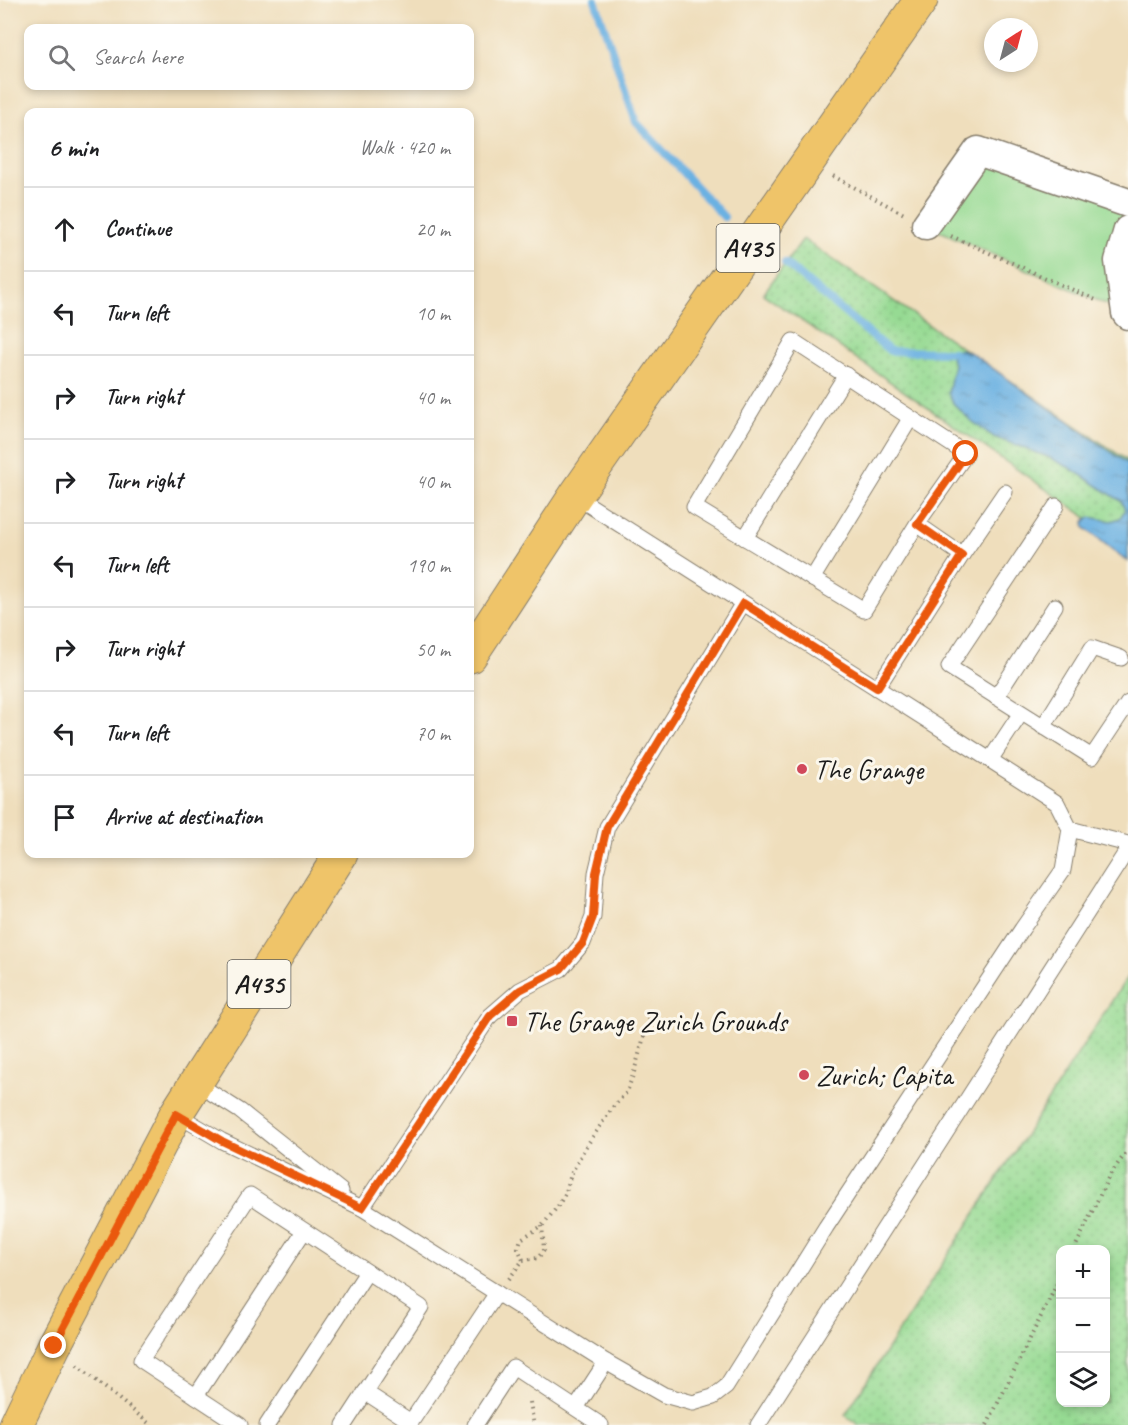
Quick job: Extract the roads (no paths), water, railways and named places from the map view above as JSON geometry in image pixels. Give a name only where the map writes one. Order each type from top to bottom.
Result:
[{"type":"main road","name":"A435","points":[[474,650],[576,496],[921,0]]},
{"type":"main road","name":"A435","points":[[16,1425],[54,1346],[176,1114],[338,858]]},
{"type":"street","points":[[926,225],[978,151],[1128,203]]},
{"type":"street","points":[[1127,314],[1119,261],[1128,230]]},
{"type":"lane","points":[[793,341],[846,375],[966,454],[917,524],[864,610],[694,507],[793,341]]},
{"type":"lane","points":[[745,538],[846,375]]},
{"type":"lane","points":[[812,579],[910,419]]},
{"type":"lane","points":[[877,688],[1005,492]]},
{"type":"lane","points":[[176,1114],[222,1141],[362,1208],[606,1362],[664,1395],[693,1403],[713,1397],[726,1387],[826,1227],[1063,870],[1070,829],[1057,803],[576,496]]},
{"type":"lane","points":[[1056,506],[949,667],[1092,757],[1128,703]]},
{"type":"lane","points":[[917,524],[962,555]]},
{"type":"lane","points":[[362,1208],[490,1016],[520,990],[561,969],[583,943],[593,917],[596,873],[607,827],[743,603]]},
{"type":"lane","points":[[996,697],[1055,606]]},
{"type":"lane","points":[[1043,727],[1092,648],[1126,656]]},
{"type":"lane","points":[[990,760],[1021,713]]},
{"type":"lane","points":[[1070,829],[1128,844]]},
{"type":"lane","points":[[758,1425],[1128,849]]},
{"type":"lane","points":[[196,1083],[240,1111],[362,1208]]},
{"type":"lane","points":[[240,1425],[141,1360],[250,1195],[421,1307],[344,1425]]},
{"type":"lane","points":[[196,1396],[304,1231]]},
{"type":"lane","points":[[267,1425],[367,1272]]},
{"type":"lane","points":[[365,1392],[411,1422],[497,1293]]},
{"type":"lane","points":[[576,1408],[606,1362]]},
{"type":"lane","points":[[475,1425],[513,1367],[601,1425]]},
{"type":"water","points":[[960,349],[971,353],[1128,464],[1128,562],[1085,528],[1084,522],[1090,517],[1111,521],[1120,518],[1125,510],[1121,501],[1070,468],[1048,457],[994,437],[970,420],[953,403],[948,393],[954,364],[951,359],[953,352]]},
{"type":"waterway","points":[[595,0],[636,122],[724,217]]},
{"type":"waterway","points":[[785,263],[890,351],[953,352]]},
{"type":"place","name":"The Grange","points":[[802,769]]},
{"type":"place","name":"The Grange Zurich Grounds","points":[[512,1021]]},
{"type":"place","name":"Zurich; Capita","points":[[804,1075]]}]
